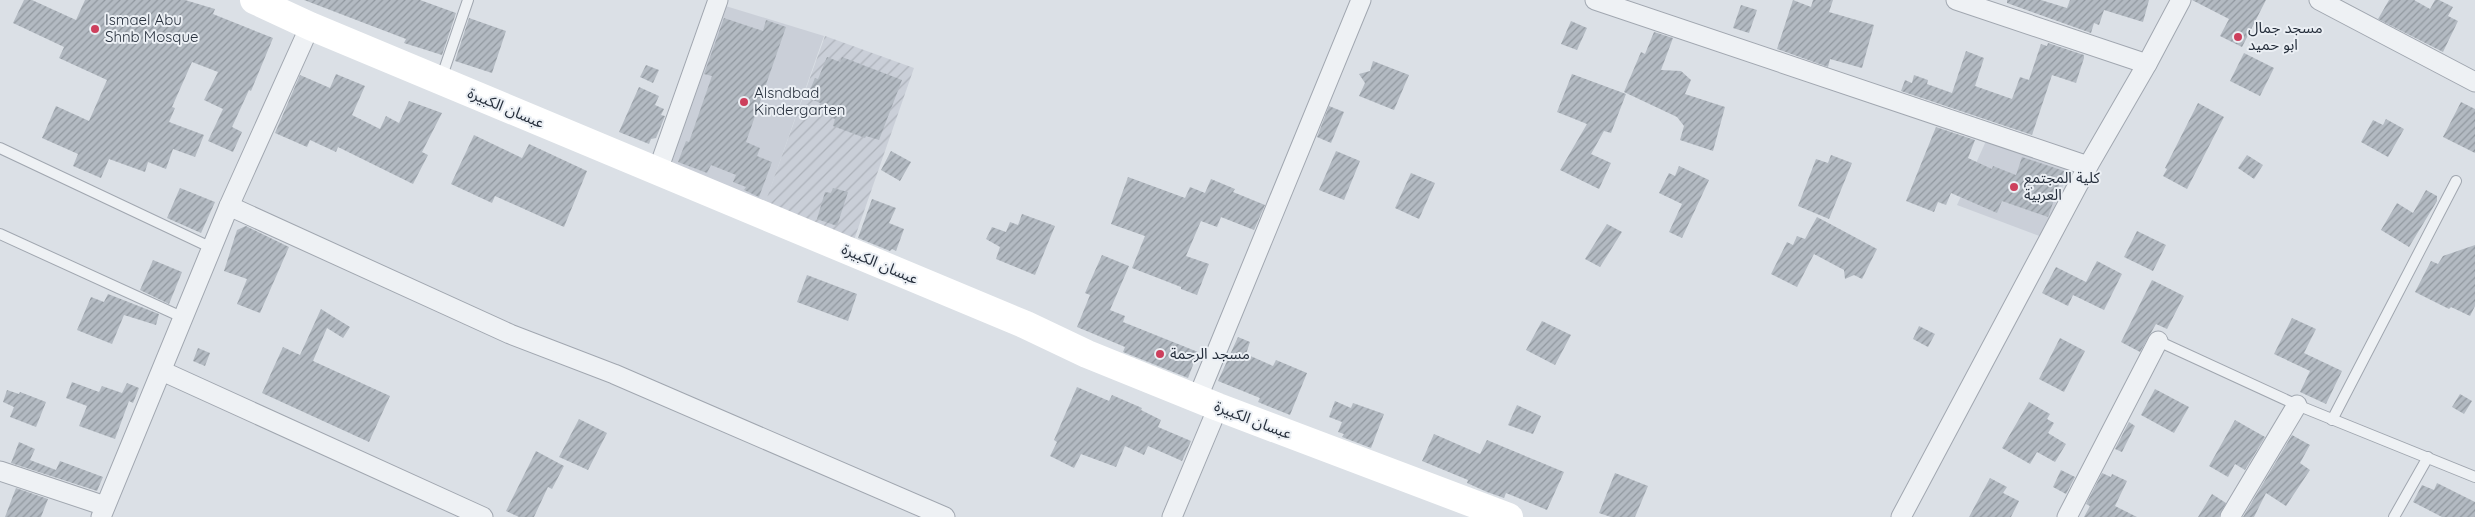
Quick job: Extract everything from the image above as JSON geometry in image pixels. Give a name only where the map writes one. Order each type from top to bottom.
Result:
[{"type":"main road","name":"عبسان الكبيرة","points":[[254,0],[310,26],[657,173],[1026,325],[1087,354],[1510,517]]},
{"type":"street","points":[[657,173],[718,0]]},
{"type":"street","points":[[1172,517],[1208,402],[1361,0]]},
{"type":"street","points":[[1595,0],[2088,166]]},
{"type":"street","points":[[1956,0],[2147,64]]},
{"type":"street","points":[[1901,517],[2088,166],[2147,64],[2181,0]]},
{"type":"street","points":[[2319,0],[2475,82]]},
{"type":"street","points":[[0,471],[103,512],[229,206],[310,26]]},
{"type":"street","points":[[229,206],[510,334],[614,374],[945,517]]},
{"type":"street","points":[[2067,517],[2158,341]]},
{"type":"street","points":[[162,371],[483,517]]},
{"type":"street","points":[[2230,517],[2297,405]]},
{"type":"lane","points":[[441,80],[468,0]]},
{"type":"lane","points":[[0,148],[212,248]]},
{"type":"lane","points":[[2332,420],[2456,181]]},
{"type":"lane","points":[[0,234],[184,318]]},
{"type":"lane","points":[[2158,341],[2297,405],[2428,456],[2475,477]]},
{"type":"lane","points":[[2394,517],[2428,456]]},
{"type":"shaded area","name":"Alsndbad Kindergarten","points":[[719,4],[824,36],[765,204],[666,168]]},
{"type":"shaded area","points":[[825,36],[914,68],[854,240],[765,203]]},
{"type":"shaded area","name":"كلية المجتمع العربية","points":[[1986,141],[2070,169],[2042,237],[1957,205]]},
{"type":"building","points":[[24,0],[32,0],[76,20],[85,0],[185,0],[215,9],[213,14],[273,38],[251,91],[249,90],[232,127],[242,132],[233,152],[208,141],[223,109],[204,100],[218,72],[192,62],[172,107],[175,108],[169,122],[204,135],[195,157],[173,149],[166,169],[148,162],[145,172],[109,159],[101,178],[73,166],[78,154],[42,138],[56,106],[89,121],[107,80],[59,58],[64,47],[13,23]]},
{"type":"building","points":[[304,0],[420,0],[456,13],[442,55],[404,43],[406,39]]},
{"type":"building","points":[[1793,0],[1811,7],[1813,0],[1833,0],[1829,12],[1874,25],[1862,68],[1830,59],[1828,67],[1777,49]]},
{"type":"building","points":[[2007,0],[2041,0],[2067,8],[2070,0],[2149,0],[2143,22],[2104,10],[2099,25],[2094,23],[2091,33],[2007,3]]},
{"type":"building","points":[[2192,0],[2266,0],[2242,47],[2220,36],[2229,19]]},
{"type":"building","points":[[2389,0],[2414,0],[2430,9],[2435,0],[2439,0],[2453,7],[2448,16],[2458,21],[2443,52],[2378,19]]},
{"type":"building","points":[[1741,5],[1757,10],[1749,33],[1733,28]]},
{"type":"building","points":[[469,18],[506,31],[492,73],[455,61]]},
{"type":"building","points":[[724,18],[763,31],[766,20],[786,27],[746,142],[760,148],[757,156],[772,162],[759,197],[744,190],[746,187],[733,182],[736,175],[711,165],[707,173],[678,162],[686,141],[689,142],[712,76],[704,74]]},
{"type":"building","points":[[1571,21],[1587,28],[1577,50],[1561,44]]},
{"type":"building","points":[[1654,32],[1673,38],[1661,70],[1681,71],[1691,80],[1685,94],[1725,107],[1713,151],[1680,140],[1684,126],[1677,117],[1624,92],[1641,52],[1645,54]]},
{"type":"building","points":[[2048,43],[2084,55],[2084,58],[2076,83],[2052,75],[2032,135],[1901,91],[1905,80],[1912,83],[1914,75],[1928,80],[1927,84],[1952,93],[1966,51],[1984,58],[1975,86],[2012,99],[2020,77],[2029,80],[2041,44],[2047,46]]},
{"type":"building","points":[[2244,53],[2274,68],[2260,96],[2230,81]]},
{"type":"building","points":[[827,57],[840,62],[842,57],[902,80],[879,140],[866,136],[865,138],[833,126],[835,119],[830,117],[833,109],[807,97],[815,78],[818,79]]},
{"type":"building","points":[[1373,61],[1409,75],[1394,110],[1359,96],[1365,83],[1359,74],[1370,71]]},
{"type":"building","points":[[646,65],[659,70],[653,83],[640,77]]},
{"type":"building","points":[[336,74],[365,86],[352,115],[380,129],[386,116],[399,123],[409,101],[442,113],[422,152],[428,155],[413,184],[338,147],[336,152],[310,140],[307,147],[275,133],[300,75],[330,88]]},
{"type":"building","points":[[1572,74],[1626,94],[1611,133],[1604,131],[1591,154],[1611,163],[1599,189],[1560,170],[1587,124],[1557,112]]},
{"type":"building","points":[[639,87],[659,96],[655,105],[664,109],[661,115],[665,116],[656,138],[651,139],[649,144],[619,132]]},
{"type":"building","points":[[2461,102],[2475,109],[2475,153],[2443,137]]},
{"type":"building","points":[[2198,103],[2224,117],[2187,189],[2163,176],[2167,169],[2165,168]]},
{"type":"building","points":[[1329,106],[1344,112],[1331,143],[1317,137]]},
{"type":"building","points":[[2386,119],[2404,129],[2388,157],[2361,142],[2373,120],[2383,125]]},
{"type":"building","points":[[1936,127],[1975,140],[1968,158],[1992,169],[1993,166],[2016,175],[2022,157],[2064,171],[2048,217],[2002,201],[1997,213],[1951,193],[1946,205],[1938,202],[1934,212],[1906,201]]},
{"type":"building","points":[[474,135],[522,158],[529,144],[587,171],[564,227],[495,196],[492,203],[451,184]]},
{"type":"building","points":[[891,151],[911,162],[900,181],[881,170]]},
{"type":"building","points":[[1336,151],[1360,161],[1344,200],[1319,190]]},
{"type":"building","points":[[1831,155],[1852,163],[1829,219],[1798,206],[1816,159],[1828,163]]},
{"type":"building","points":[[2247,155],[2263,165],[2254,179],[2238,168]]},
{"type":"building","points":[[1679,166],[1709,180],[1682,238],[1669,232],[1682,204],[1659,193],[1669,173],[1675,176]]},
{"type":"building","points":[[1411,173],[1435,183],[1419,219],[1395,208]]},
{"type":"building","points":[[1128,177],[1185,198],[1190,187],[1205,193],[1211,179],[1235,189],[1233,192],[1265,205],[1254,230],[1221,217],[1217,227],[1201,221],[1186,256],[1209,264],[1197,295],[1132,268],[1145,236],[1111,224]]},
{"type":"building","points":[[180,188],[215,202],[201,233],[167,218]]},
{"type":"building","points":[[833,188],[848,192],[837,226],[817,219],[825,192],[831,193]]},
{"type":"building","points":[[2426,190],[2437,196],[2437,201],[2409,247],[2381,230],[2397,203],[2413,213]]},
{"type":"building","points":[[872,199],[896,208],[889,223],[904,229],[896,251],[892,249],[890,251],[858,238]]},
{"type":"building","points":[[1022,214],[1055,226],[1035,275],[996,259],[1000,247],[986,239],[992,227],[1006,232],[1010,222],[1018,225]]},
{"type":"building","points":[[1817,217],[1877,249],[1862,279],[1854,275],[1845,279],[1844,270],[1814,254],[1797,287],[1771,274],[1787,242],[1793,245],[1797,236],[1805,239]]},
{"type":"building","points":[[1607,224],[1622,232],[1600,267],[1585,259]]},
{"type":"building","points":[[246,226],[289,247],[260,313],[237,304],[247,279],[224,271],[237,230]]},
{"type":"building","points":[[2137,231],[2166,245],[2153,271],[2124,257]]},
{"type":"building","points":[[2475,245],[2475,306],[2470,316],[2451,307],[2449,309],[2415,292],[2431,261],[2438,264],[2443,256]]},
{"type":"building","points":[[1102,255],[1129,266],[1110,310],[1125,316],[1123,322],[1198,352],[1188,378],[1123,352],[1125,347],[1077,327],[1090,295],[1085,293]]},
{"type":"building","points":[[153,260],[182,272],[169,304],[140,290]]},
{"type":"building","points":[[2097,261],[2122,274],[2104,310],[2073,295],[2068,306],[2042,293],[2056,267],[2086,282]]},
{"type":"building","points":[[807,275],[857,294],[848,321],[797,302]]},
{"type":"building","points":[[2152,280],[2184,296],[2167,329],[2156,324],[2140,352],[2121,342]]},
{"type":"building","points":[[108,294],[159,314],[156,325],[124,315],[112,344],[77,330],[91,297],[104,302]]},
{"type":"building","points":[[321,309],[350,327],[343,338],[327,328],[313,361],[390,396],[369,442],[262,393],[283,347],[300,355]]},
{"type":"building","points":[[2292,318],[2316,329],[2304,353],[2342,371],[2326,404],[2300,392],[2310,371],[2274,354]]},
{"type":"building","points":[[1542,321],[1571,335],[1555,365],[1526,350]]},
{"type":"building","points":[[1919,326],[1935,334],[1928,347],[1913,339]]},
{"type":"building","points":[[1238,337],[1250,342],[1246,354],[1273,366],[1276,360],[1307,373],[1290,415],[1258,402],[1260,398],[1218,381]]},
{"type":"building","points":[[2060,338],[2085,351],[2064,392],[2039,379]]},
{"type":"building","points":[[198,348],[210,353],[205,366],[193,361]]},
{"type":"building","points":[[72,382],[99,392],[102,386],[122,393],[127,383],[139,388],[133,403],[129,401],[115,439],[79,426],[87,406],[66,398]]},
{"type":"building","points":[[1077,387],[1109,401],[1112,395],[1142,408],[1141,410],[1161,420],[1158,427],[1191,441],[1182,461],[1148,446],[1144,455],[1125,446],[1116,467],[1081,454],[1074,468],[1050,456],[1057,442],[1054,440]]},
{"type":"building","points":[[2155,389],[2189,407],[2174,433],[2141,415]]},
{"type":"building","points":[[7,390],[19,394],[20,392],[46,402],[36,427],[10,417],[14,407],[3,402]]},
{"type":"building","points":[[2460,394],[2472,401],[2464,414],[2452,407]]},
{"type":"building","points":[[1335,401],[1351,408],[1353,403],[1384,414],[1371,448],[1342,437],[1344,434],[1338,432],[1342,422],[1329,417]]},
{"type":"building","points":[[2029,402],[2050,414],[2047,419],[2054,423],[2048,433],[2066,444],[2055,462],[2037,452],[2030,464],[2002,448]]},
{"type":"building","points":[[1517,405],[1541,416],[1533,434],[1508,425]]},
{"type":"building","points":[[579,419],[607,433],[588,470],[559,457]]},
{"type":"building","points":[[2235,420],[2265,437],[2245,470],[2235,464],[2228,477],[2209,466]]},
{"type":"building","points":[[2129,422],[2135,426],[2122,452],[2115,449]]},
{"type":"building","points":[[1434,434],[1480,454],[1487,440],[1564,472],[1547,510],[1506,493],[1504,498],[1487,492],[1467,483],[1468,480],[1422,461]]},
{"type":"building","points":[[2292,435],[2310,445],[2300,463],[2310,470],[2286,506],[2266,493],[2254,517],[2243,517]]},
{"type":"building","points":[[19,442],[35,449],[30,460],[56,470],[60,461],[103,477],[97,491],[11,463]]},
{"type":"building","points":[[536,451],[564,466],[552,489],[548,487],[534,517],[519,517],[506,511]]},
{"type":"building","points":[[2061,470],[2075,477],[2066,494],[2053,487]]},
{"type":"building","points":[[1615,473],[1648,486],[1635,517],[1611,517],[1599,513]]},
{"type":"building","points":[[2102,473],[2111,477],[2112,474],[2127,481],[2115,506],[2137,517],[2084,517],[2090,506],[2086,504]]},
{"type":"building","points":[[1990,478],[2007,487],[2003,493],[2019,501],[2011,517],[1969,517]]},
{"type":"building","points":[[2437,483],[2475,502],[2475,517],[2442,517],[2413,502],[2422,485],[2434,490]]},
{"type":"building","points":[[16,488],[48,499],[41,517],[5,517]]},
{"type":"building","points":[[2212,494],[2226,503],[2219,517],[2198,517]]},
{"type":"place","name":"Ismael Abu Shnb Mosque","points":[[95,29]]},
{"type":"place","name":"مسجد جمال ابو حميد","points":[[2238,37]]},
{"type":"place","name":"Alsndbad Kindergarten","points":[[744,102]]},
{"type":"place","name":"كلية المجتمع العربية","points":[[2014,187]]},
{"type":"place","name":"مسجد الرحمة","points":[[1160,354]]}]
